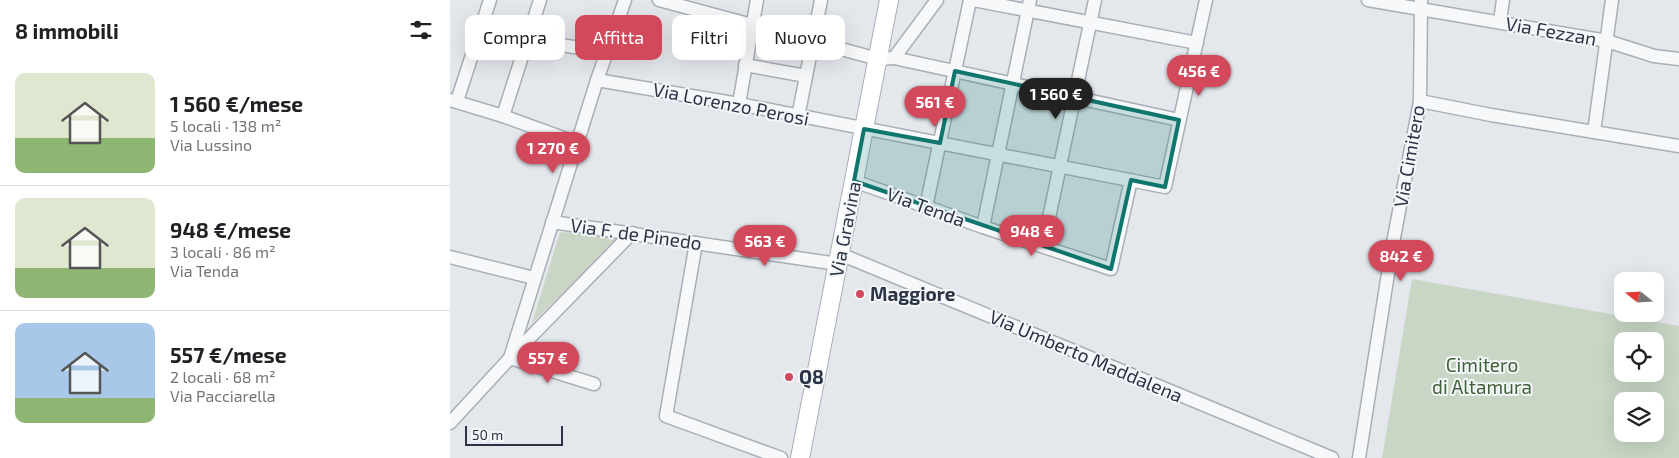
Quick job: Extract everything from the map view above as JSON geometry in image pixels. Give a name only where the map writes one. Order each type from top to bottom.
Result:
[{"type":"main road","name":"Via Gravina","points":[[800,458],[864,129],[886,59],[889,0]]},
{"type":"street","points":[[490,0],[453,101],[503,116],[577,143]]},
{"type":"street","points":[[535,15],[540,0]]},
{"type":"street","points":[[620,15],[625,0]]},
{"type":"street","points":[[659,0],[756,26]]},
{"type":"street","points":[[738,104],[757,0]]},
{"type":"street","points":[[818,15],[821,0]]},
{"type":"street","points":[[886,59],[938,0]]},
{"type":"street","points":[[926,207],[971,0],[1029,6],[1090,24],[1197,44]]},
{"type":"street","points":[[1043,246],[1096,0]]},
{"type":"street","points":[[845,49],[955,71],[1180,120],[1206,0]]},
{"type":"street","name":"Via Fezzan","points":[[1368,0],[1421,5],[1607,41],[1654,56],[1679,59]]},
{"type":"street","points":[[1500,21],[1503,0]]},
{"type":"street","points":[[1594,132],[1612,0]]},
{"type":"street","name":"Via Cimitero","points":[[1359,458],[1392,248],[1420,101],[1421,5]]},
{"type":"street","points":[[984,227],[1029,6]]},
{"type":"street","points":[[503,116],[521,60]]},
{"type":"street","points":[[510,358],[604,60]]},
{"type":"street","points":[[798,117],[809,60]]},
{"type":"street","points":[[746,65],[806,76]]},
{"type":"street","name":"Via Lorenzo Perosi","points":[[597,80],[738,104],[1165,187],[1180,120]]},
{"type":"street","points":[[1420,101],[1491,115],[1679,146]]},
{"type":"street","name":"Via Tenda","points":[[854,181],[1111,269],[1131,180]]},
{"type":"street","name":"Via F. de Pinedo","points":[[552,222],[696,243],[839,259]]},
{"type":"street","points":[[450,423],[510,358],[632,234]]},
{"type":"street","points":[[696,243],[666,416],[781,458]]},
{"type":"street","points":[[450,257],[534,278]]},
{"type":"street","name":"Via Umberto Maddalena","points":[[839,259],[1332,458]]},
{"type":"street","points":[[510,358],[594,384]]},
{"type":"highlighted area","points":[[955,71],[1179,120],[1165,187],[1131,180],[1111,269],[854,181],[864,129],[940,143]]},
{"type":"green space","points":[[560,232],[620,237],[532,323]]},
{"type":"green space","name":"Cimitero di Altamura","points":[[1412,279],[1614,315],[1614,322],[1656,322],[1679,326],[1679,458],[1382,458]]},
{"type":"place","name":"Maggiore","points":[[860,294]]},
{"type":"place","name":"Q8","points":[[789,377]]}]
